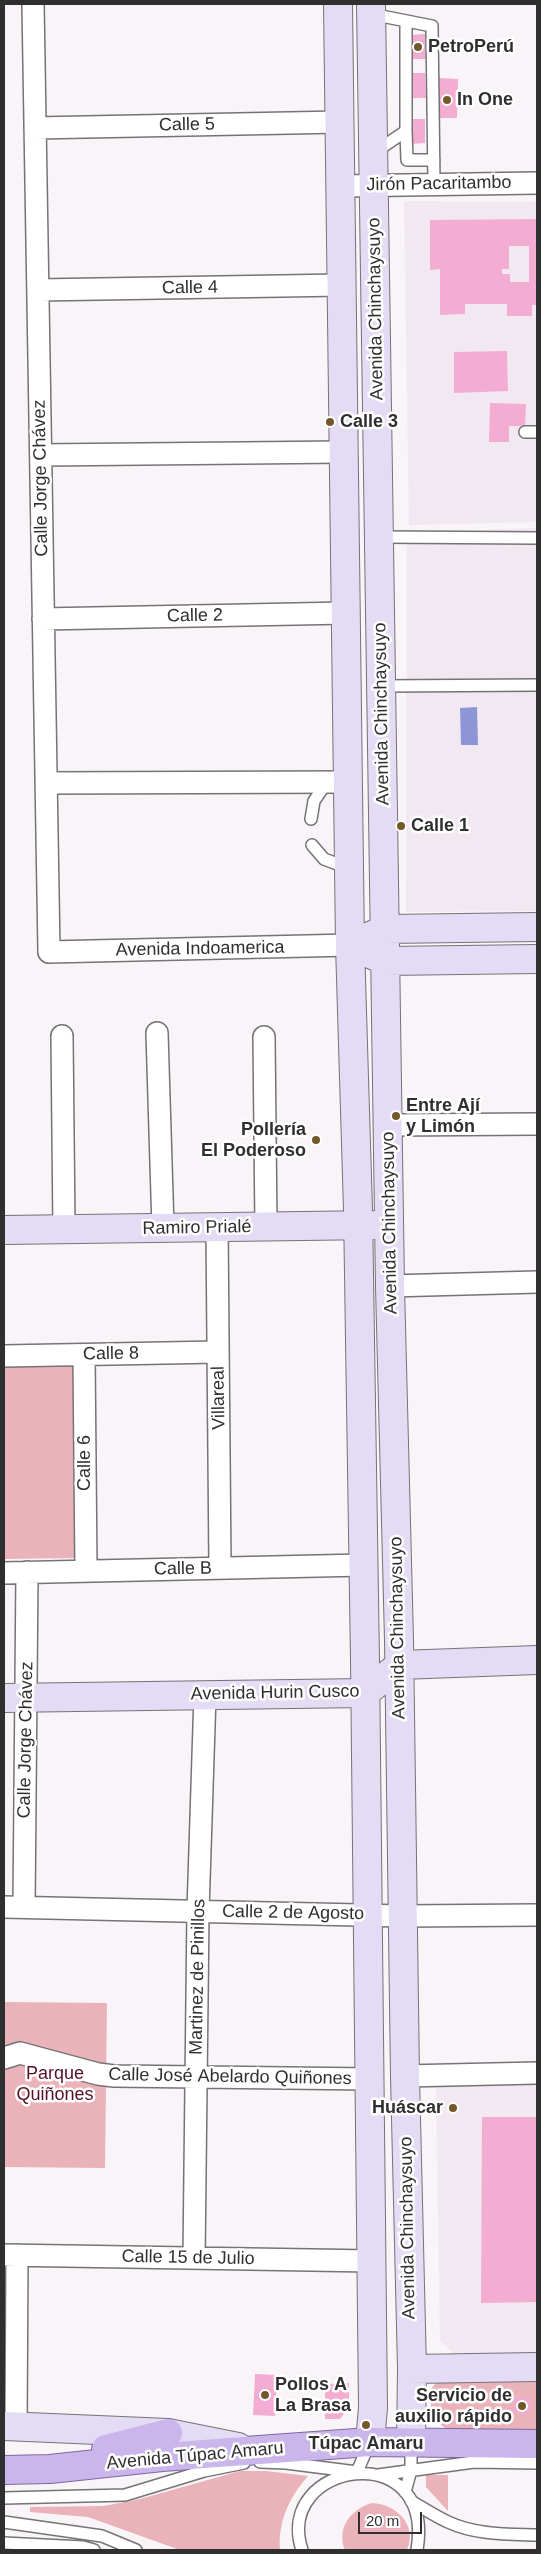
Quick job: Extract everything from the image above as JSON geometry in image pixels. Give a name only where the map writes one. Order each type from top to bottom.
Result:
[{"type":"main road","name":"Avenida Chinchaysuyo","points":[[338,4],[346,613],[338,782],[350,869],[350,945],[359,1225],[372,2216],[373,2408],[370,2442]]},
{"type":"main road","name":"Avenida Chinchaysuyo","points":[[371,9],[390,1286],[400,1665],[405,2076],[412,2369],[411,2456]]},
{"type":"main road","name":"Avenida Indoamerica","points":[[350,945],[386,929],[537,927]]},
{"type":"main road","name":"Avenida Indoamerica","points":[[350,945],[386,960],[537,959]]},
{"type":"main road","name":"Ramiro Prialé","points":[[4,1230],[390,1225]]},
{"type":"main road","points":[[400,1665],[537,1660]]},
{"type":"main road","name":"Avenida Hurin Cusco","points":[[16,1698],[365,1693],[400,1665]]},
{"type":"main road","points":[[372,2216],[384,2225],[385,2264],[388,2272],[394,2277],[409,2278]]},
{"type":"main road","points":[[412,2369],[537,2367]]},
{"type":"main road","points":[[10,2426],[168,2433],[252,2450]]},
{"type":"main road","points":[[50,2469],[93,2452],[168,2433]]},
{"type":"main road","name":"Avenida Túpac Amaru","points":[[4,2470],[50,2469],[252,2450],[370,2442],[411,2456],[537,2444]]},
{"type":"street","name":"Calle Jorge Chávez","points":[[33,4],[49,952]]},
{"type":"street","name":"Calle 5","points":[[35,128],[340,122]]},
{"type":"street","name":"Jirón Pacaritambo","points":[[340,186],[537,183]]},
{"type":"street","name":"Calle 4","points":[[38,290],[342,285]]},
{"type":"street","points":[[41,455],[344,452]]},
{"type":"street","name":"Calle 2","points":[[43,619],[346,613]]},
{"type":"street","points":[[46,783],[338,782]]},
{"type":"street","name":"Avenida Indoamerica","points":[[49,952],[350,945]]},
{"type":"street","points":[[157,1033],[163,1228]]},
{"type":"street","points":[[62,1036],[64,1230]]},
{"type":"street","points":[[264,1037],[266,1226]]},
{"type":"street","points":[[389,1125],[537,1124]]},
{"type":"street","name":"Villareal","points":[[217,1227],[220,1568]]},
{"type":"street","points":[[390,1286],[537,1282]]},
{"type":"street","name":"Calle 8","points":[[4,1356],[218,1352]]},
{"type":"street","name":"Calle 6","points":[[84,1354],[86,1571]]},
{"type":"street","name":"Calle B","points":[[4,1573],[363,1566]]},
{"type":"street","name":"Calle Jorge Chávez","points":[[14,1907],[16,1698],[27,1572]]},
{"type":"street","name":"Martinez de Pinillos","points":[[194,2258],[198,1911],[205,1695]]},
{"type":"street","name":"Calle 2 de Agosto","points":[[14,1907],[403,1916],[537,1915]]},
{"type":"street","name":"Calle José Abelardo Quiñones","points":[[4,2058],[20,2053],[98,2074],[114,2076],[370,2079]]},
{"type":"street","points":[[405,2076],[537,2074]]},
{"type":"street","points":[[10,2426],[11,2255]]},
{"type":"street","name":"Calle 15 de Julio","points":[[11,2255],[372,2261]]},
{"type":"lane","points":[[371,9],[406,21],[432,26],[434,184]]},
{"type":"lane","points":[[406,21],[407,160],[434,160]]},
{"type":"lane","points":[[374,153],[406,131]]},
{"type":"lane","points":[[380,537],[537,538]]},
{"type":"lane","points":[[382,686],[537,685]]},
{"type":"lane","points":[[310,819],[314,801],[338,782]]},
{"type":"lane","points":[[312,845],[324,859],[350,869]]},
{"type":"lane","points":[[357,2472],[370,2442]]},
{"type":"lane","points":[[291,2448],[357,2472]]},
{"type":"lane","points":[[378,2475],[411,2456],[474,2462],[537,2463]]},
{"type":"lane","points":[[411,2456],[408,2496],[418,2516],[420,2533],[418,2550]]},
{"type":"lane","points":[[4,2498],[125,2495],[204,2471],[249,2462],[286,2463],[378,2475],[391,2481],[408,2496],[448,2522],[490,2534],[537,2535]]},
{"type":"lane","points":[[302,2550],[300,2526],[304,2510],[313,2495],[325,2483],[340,2476],[357,2472]]},
{"type":"lane","points":[[4,2522],[102,2536],[136,2550]]},
{"type":"lane","points":[[4,2543],[83,2547],[94,2550]]},
{"type":"shaded area","points":[[404,201],[537,202],[537,522],[409,525]]},
{"type":"shaded area","points":[[537,528],[537,911],[406,912],[407,533]]},
{"type":"shaded area","points":[[537,2084],[537,2357],[458,2357],[440,2341],[436,2086]]},
{"type":"green space","points":[[76,1365],[78,1558],[4,1559],[4,1366]]},
{"type":"green space","name":"Parque Quiñones","points":[[4,2002],[107,2003],[105,2168],[4,2167]]},
{"type":"green space","points":[[537,2376],[537,2430],[446,2429],[431,2416],[431,2389],[441,2377]]},
{"type":"green space","points":[[240,2471],[266,2471],[308,2476],[295,2493],[286,2510],[281,2529],[280,2550],[180,2550],[88,2517],[30,2512],[30,2507],[104,2506],[140,2499]]},
{"type":"green space","points":[[426,2475],[448,2475],[448,2511],[426,2487]]},
{"type":"green space","points":[[372,2503],[389,2507],[403,2518],[410,2532],[407,2550],[345,2550],[342,2534],[347,2520],[358,2510]]},
{"type":"water","points":[[477,707],[478,745],[461,745],[460,708]]},
{"type":"building","name":"PetroPerú","points":[[425,34],[426,59],[411,59],[410,35]]},
{"type":"building","name":"PetroPerú","points":[[411,73],[425,73],[426,98],[411,98]]},
{"type":"building","points":[[439,78],[458,79],[457,118],[438,118]]},
{"type":"building","points":[[410,119],[425,119],[425,143],[410,144]]},
{"type":"building","points":[[537,219],[537,305],[532,305],[532,316],[507,316],[507,304],[465,304],[465,314],[440,315],[440,269],[430,270],[430,220]],"holes":[[[509,246],[529,246],[529,282],[510,282],[510,274],[502,274],[502,269],[509,269]]]},
{"type":"building","points":[[507,351],[508,391],[454,393],[454,352]]},
{"type":"building","points":[[490,403],[526,404],[525,426],[509,426],[509,442],[489,442]]},
{"type":"building","points":[[482,2117],[537,2117],[537,2302],[481,2303]]},
{"type":"building","name":"Pollos A La Brasa","points":[[255,2374],[277,2375],[275,2416],[253,2415]]},
{"type":"building","points":[[349,2383],[349,2407],[340,2419],[325,2419],[325,2384]]},
{"type":"building","name":"Servicio de auxilio rápido","points":[[514,2398],[531,2398],[530,2414],[513,2413]]},
{"type":"place","name":"PetroPerú","points":[[418,47]]},
{"type":"place","name":"In One","points":[[447,100]]},
{"type":"place","name":"Calle 3","points":[[330,422]]},
{"type":"place","name":"Calle 1","points":[[401,826]]},
{"type":"place","name":"Entre Ají y Limón","points":[[396,1116]]},
{"type":"place","name":"Pollería El Poderoso","points":[[316,1140]]},
{"type":"place","name":"Huáscar","points":[[453,2108]]},
{"type":"place","name":"Pollos A La Brasa","points":[[265,2395]]},
{"type":"place","name":"Servicio de auxilio rápido","points":[[522,2406]]},
{"type":"place","name":"Túpac Amaru","points":[[366,2425]]}]
